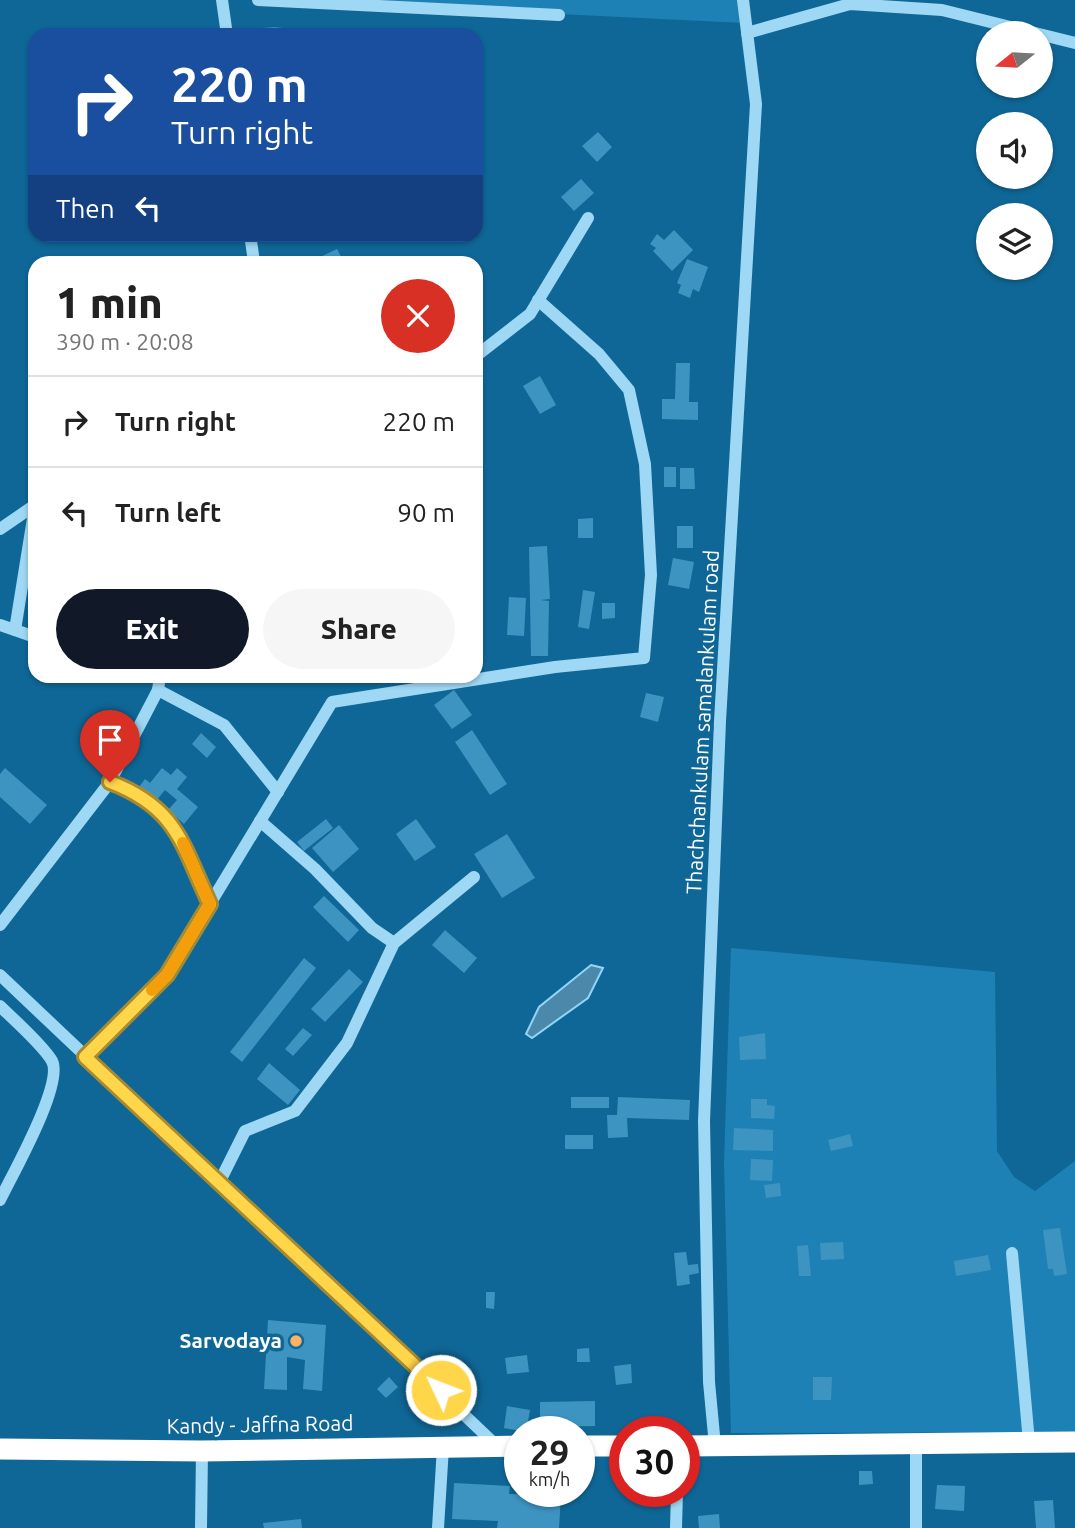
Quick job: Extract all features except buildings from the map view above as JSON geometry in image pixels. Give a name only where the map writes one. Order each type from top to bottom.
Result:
[{"type":"highway","points":[[700,1446],[1075,1442]]},
{"type":"highway","name":"Kandy - Jaffna Road","points":[[0,1449],[202,1451],[504,1446]]},
{"type":"street","points":[[222,0],[226,28]]},
{"type":"street","points":[[257,0],[559,15]]},
{"type":"street","name":"Thachchankulam samalankulam road","points":[[715,1446],[709,1382],[704,1121],[720,721],[756,104],[743,0]]},
{"type":"street","points":[[747,33],[850,4],[942,10],[1075,43]]},
{"type":"street","points":[[483,351],[530,314],[588,218]]},
{"type":"street","points":[[483,676],[644,658],[651,561],[645,464],[629,390],[600,354],[538,300]]},
{"type":"street","points":[[0,529],[28,510]]},
{"type":"street","points":[[15,630],[28,549]]},
{"type":"street","points":[[0,625],[28,634]]},
{"type":"street","points":[[0,925],[110,782],[158,690],[159,683]]},
{"type":"street","points":[[85,1057],[167,975],[332,702],[434,683]]},
{"type":"street","points":[[158,690],[224,725],[278,792]]},
{"type":"street","points":[[110,782],[129,789],[167,816],[210,904]]},
{"type":"street","points":[[260,821],[315,869],[372,928],[394,943]]},
{"type":"street","points":[[219,1183],[245,1131],[295,1111],[347,1043],[394,943],[474,877]]},
{"type":"street","points":[[0,975],[498,1446]]},
{"type":"street","points":[[0,1006],[52,1062],[55,1076],[48,1100],[0,1200]]},
{"type":"street","points":[[1012,1253],[1030,1442]]},
{"type":"street","points":[[916,1444],[916,1528]]},
{"type":"street","points":[[438,1528],[443,1447]]},
{"type":"street","points":[[201,1528],[202,1451]]},
{"type":"street","points":[[676,1528],[677,1507]]},
{"type":"shaded area","points":[[270,0],[741,0],[744,23]]},
{"type":"shaded area","points":[[731,948],[995,972],[997,1151],[1014,1177],[1035,1191],[1075,1161],[1075,1432],[731,1433],[724,1163]]},
{"type":"shaded area","points":[[591,965],[603,968],[588,998],[532,1038],[526,1034],[539,1007]]},
{"type":"slow traffic","points":[[152,990],[167,975],[210,904],[183,843]]},
{"type":"place","name":"Sarvodaya","points":[[296,1341]]},
{"type":"route","points":[[110,782],[129,789],[167,816],[210,904],[167,975],[85,1057],[441,1390]]}]
